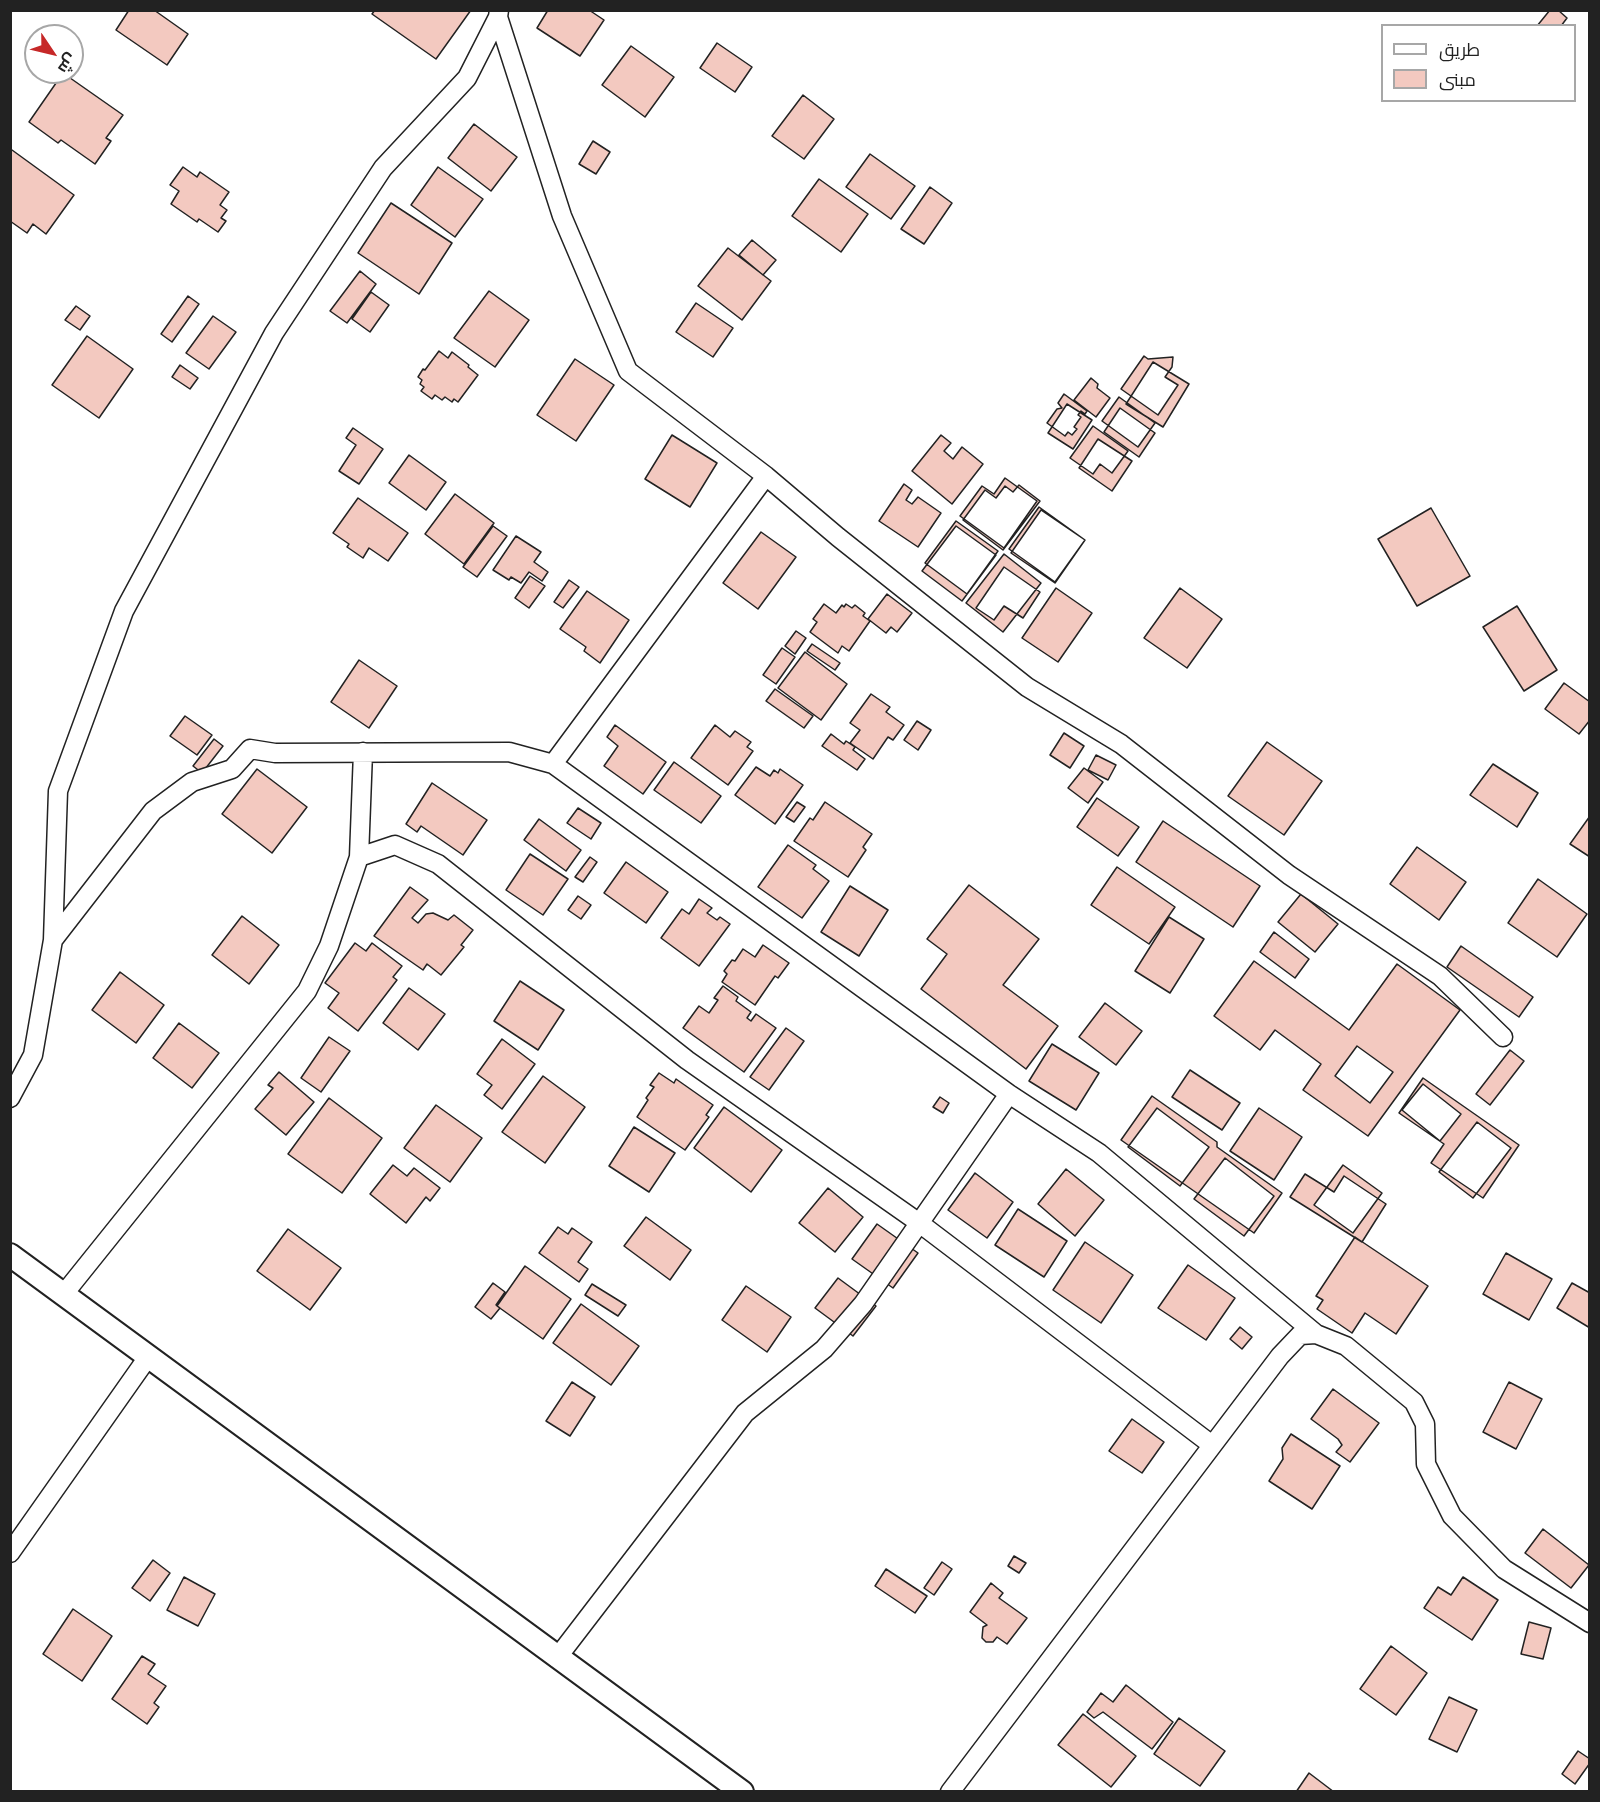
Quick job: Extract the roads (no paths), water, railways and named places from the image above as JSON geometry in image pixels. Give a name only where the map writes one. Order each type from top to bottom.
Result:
[{"type":"street","points":[[499,14],[562,216],[628,371],[766,477],[1027,687],[1121,744],[1289,875],[1440,976],[1503,1037]]},
{"type":"street","points":[[10,1098],[33,1055],[53,940],[58,791],[124,611],[274,333],[383,168],[467,78],[499,14]]},
{"type":"street","points":[[553,764],[766,477]]},
{"type":"street","points":[[53,940],[153,811],[192,782],[232,768],[250,749],[275,753],[509,752],[553,764],[1009,1094],[1099,1154],[1316,1334],[1346,1346],[1413,1402],[1425,1424],[1426,1464],[1452,1516],[1504,1569],[1590,1623]]},
{"type":"street","points":[[63,1295],[307,991],[328,946],[359,857],[363,752]]},
{"type":"street","points":[[359,857],[395,845],[438,864],[687,1060],[918,1221],[1212,1445]]},
{"type":"street","points":[[557,1658],[745,1413],[824,1348],[863,1304],[918,1221],[1009,1094]]},
{"type":"street","points":[[10,1255],[741,1791]]},
{"type":"street","points":[[950,1791],[1280,1356],[1300,1335],[1316,1334]]},
{"type":"street","points":[[10,1553],[148,1357]]}]
